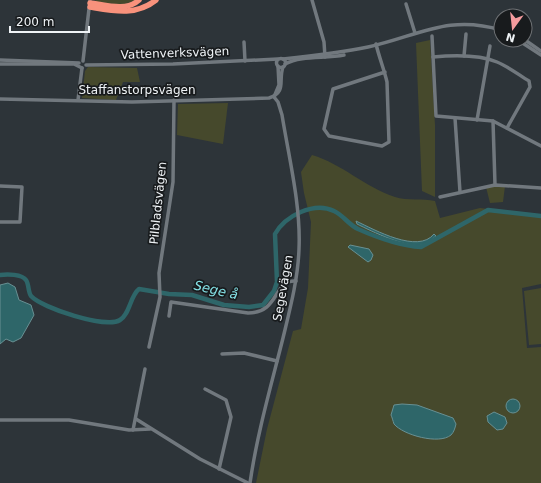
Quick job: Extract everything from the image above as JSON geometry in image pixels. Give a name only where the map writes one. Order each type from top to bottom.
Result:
[{"type":"highway","points":[[90,3],[126,7],[139,0]]},
{"type":"highway","points":[[90,3],[122,11],[134,11],[146,7],[156,0]]},
{"type":"street","points":[[312,0],[324,42],[325,57]]},
{"type":"street","points":[[0,60],[80,66],[86,65],[84,61],[90,3]]},
{"type":"street","points":[[406,4],[415,33]]},
{"type":"street","points":[[284,65],[294,60],[345,54],[439,26],[462,23],[493,28]]},
{"type":"street","points":[[464,56],[466,34]]},
{"type":"street","points":[[432,36],[436,116],[493,121],[541,146]]},
{"type":"street","points":[[244,42],[245,61]]},
{"type":"street","points":[[376,44],[385,72],[387,82],[390,136],[387,145],[382,146],[329,136],[326,134],[324,129],[333,89],[385,72]]},
{"type":"street","points":[[478,120],[486,59],[490,46]]},
{"type":"street","points":[[540,50],[541,55]]},
{"type":"street","points":[[433,57],[464,56],[486,59],[505,66],[531,84],[507,128]]},
{"type":"street","points":[[274,96],[278,94],[281,89],[284,65],[283,59],[325,57]]},
{"type":"street","points":[[274,96],[279,86],[277,65],[278,59]]},
{"type":"street","name":"Vattenverksvägen","points":[[86,65],[173,64],[283,59]]},
{"type":"street","name":"Vattenverksvägen","points":[[263,60],[277,65],[284,65]]},
{"type":"street","points":[[78,100],[80,66],[84,61]]},
{"type":"street","points":[[0,64],[74,64],[80,66]]},
{"type":"street","name":"Staffanstorpsvägen","points":[[0,99],[132,102],[266,99],[274,96]]},
{"type":"street","name":"Segevägen","points":[[249,483],[296,281],[299,250],[298,218],[282,115],[278,102],[274,96]]},
{"type":"street","name":"Pilbladsvägen","points":[[149,347],[160,297],[160,273],[173,182],[174,100]]},
{"type":"street","points":[[455,118],[460,192]]},
{"type":"street","points":[[493,121],[495,184]]},
{"type":"street","points":[[440,197],[495,184],[541,188]]},
{"type":"street","points":[[0,186],[22,186],[20,222],[0,222]]},
{"type":"street","points":[[169,316],[171,302],[205,308],[258,312],[269,306],[284,283],[296,281]]},
{"type":"street","points":[[222,354],[244,353],[278,361]]},
{"type":"street","points":[[133,430],[145,369]]},
{"type":"street","points":[[205,389],[226,400],[231,417],[219,468]]},
{"type":"street","points":[[136,419],[171,442],[249,483]]},
{"type":"street","points":[[0,420],[69,420],[133,430],[150,429]]},
{"type":"green space","points":[[95,0],[136,0],[122,5],[97,2]]},
{"type":"green space","points":[[430,40],[435,125],[435,197],[422,191],[416,43]]},
{"type":"green space","points":[[88,67],[137,68],[140,82],[123,82],[116,100],[82,98],[85,71]]},
{"type":"green space","points":[[228,103],[223,144],[177,135],[178,104]]},
{"type":"green space","points":[[312,155],[333,164],[384,193],[405,199],[435,201],[440,218],[480,208],[541,216],[541,284],[522,288],[527,348],[541,347],[541,483],[256,483],[267,429],[293,331],[301,329],[308,288],[311,222],[301,172]]},
{"type":"green space","points":[[505,186],[503,202],[490,203],[486,187]]},
{"type":"green space","points":[[541,288],[541,344],[529,345],[524,291]]},
{"type":"water","points":[[356,221],[385,234],[407,241],[418,242],[427,240],[434,234],[436,236],[428,243],[416,246],[390,239],[357,224]]},
{"type":"water","points":[[350,245],[369,249],[373,255],[371,260],[368,262],[348,247]]},
{"type":"water","points":[[8,283],[15,287],[19,300],[31,305],[34,315],[21,338],[13,342],[6,339],[0,344],[0,285]]},
{"type":"water","points":[[510,399],[516,399],[520,403],[520,409],[516,413],[510,413],[506,409],[506,403]]},
{"type":"water","points":[[394,405],[417,405],[453,418],[456,424],[454,431],[451,435],[445,438],[438,439],[430,439],[405,432],[394,424],[391,415]]},
{"type":"water","points":[[494,412],[505,417],[507,423],[503,429],[497,430],[488,422],[487,416]]},
{"type":"waterway","name":"Sege å","points":[[0,275],[14,275],[24,278],[27,282],[31,296],[37,301],[60,311],[89,320],[113,322],[120,320],[126,314],[136,292],[139,289],[169,294],[192,295],[224,305],[249,307],[263,305],[274,291],[277,282],[275,234],[286,221],[309,209],[326,208],[334,211],[349,223],[365,232],[397,243],[421,247],[488,210],[541,216]]}]
